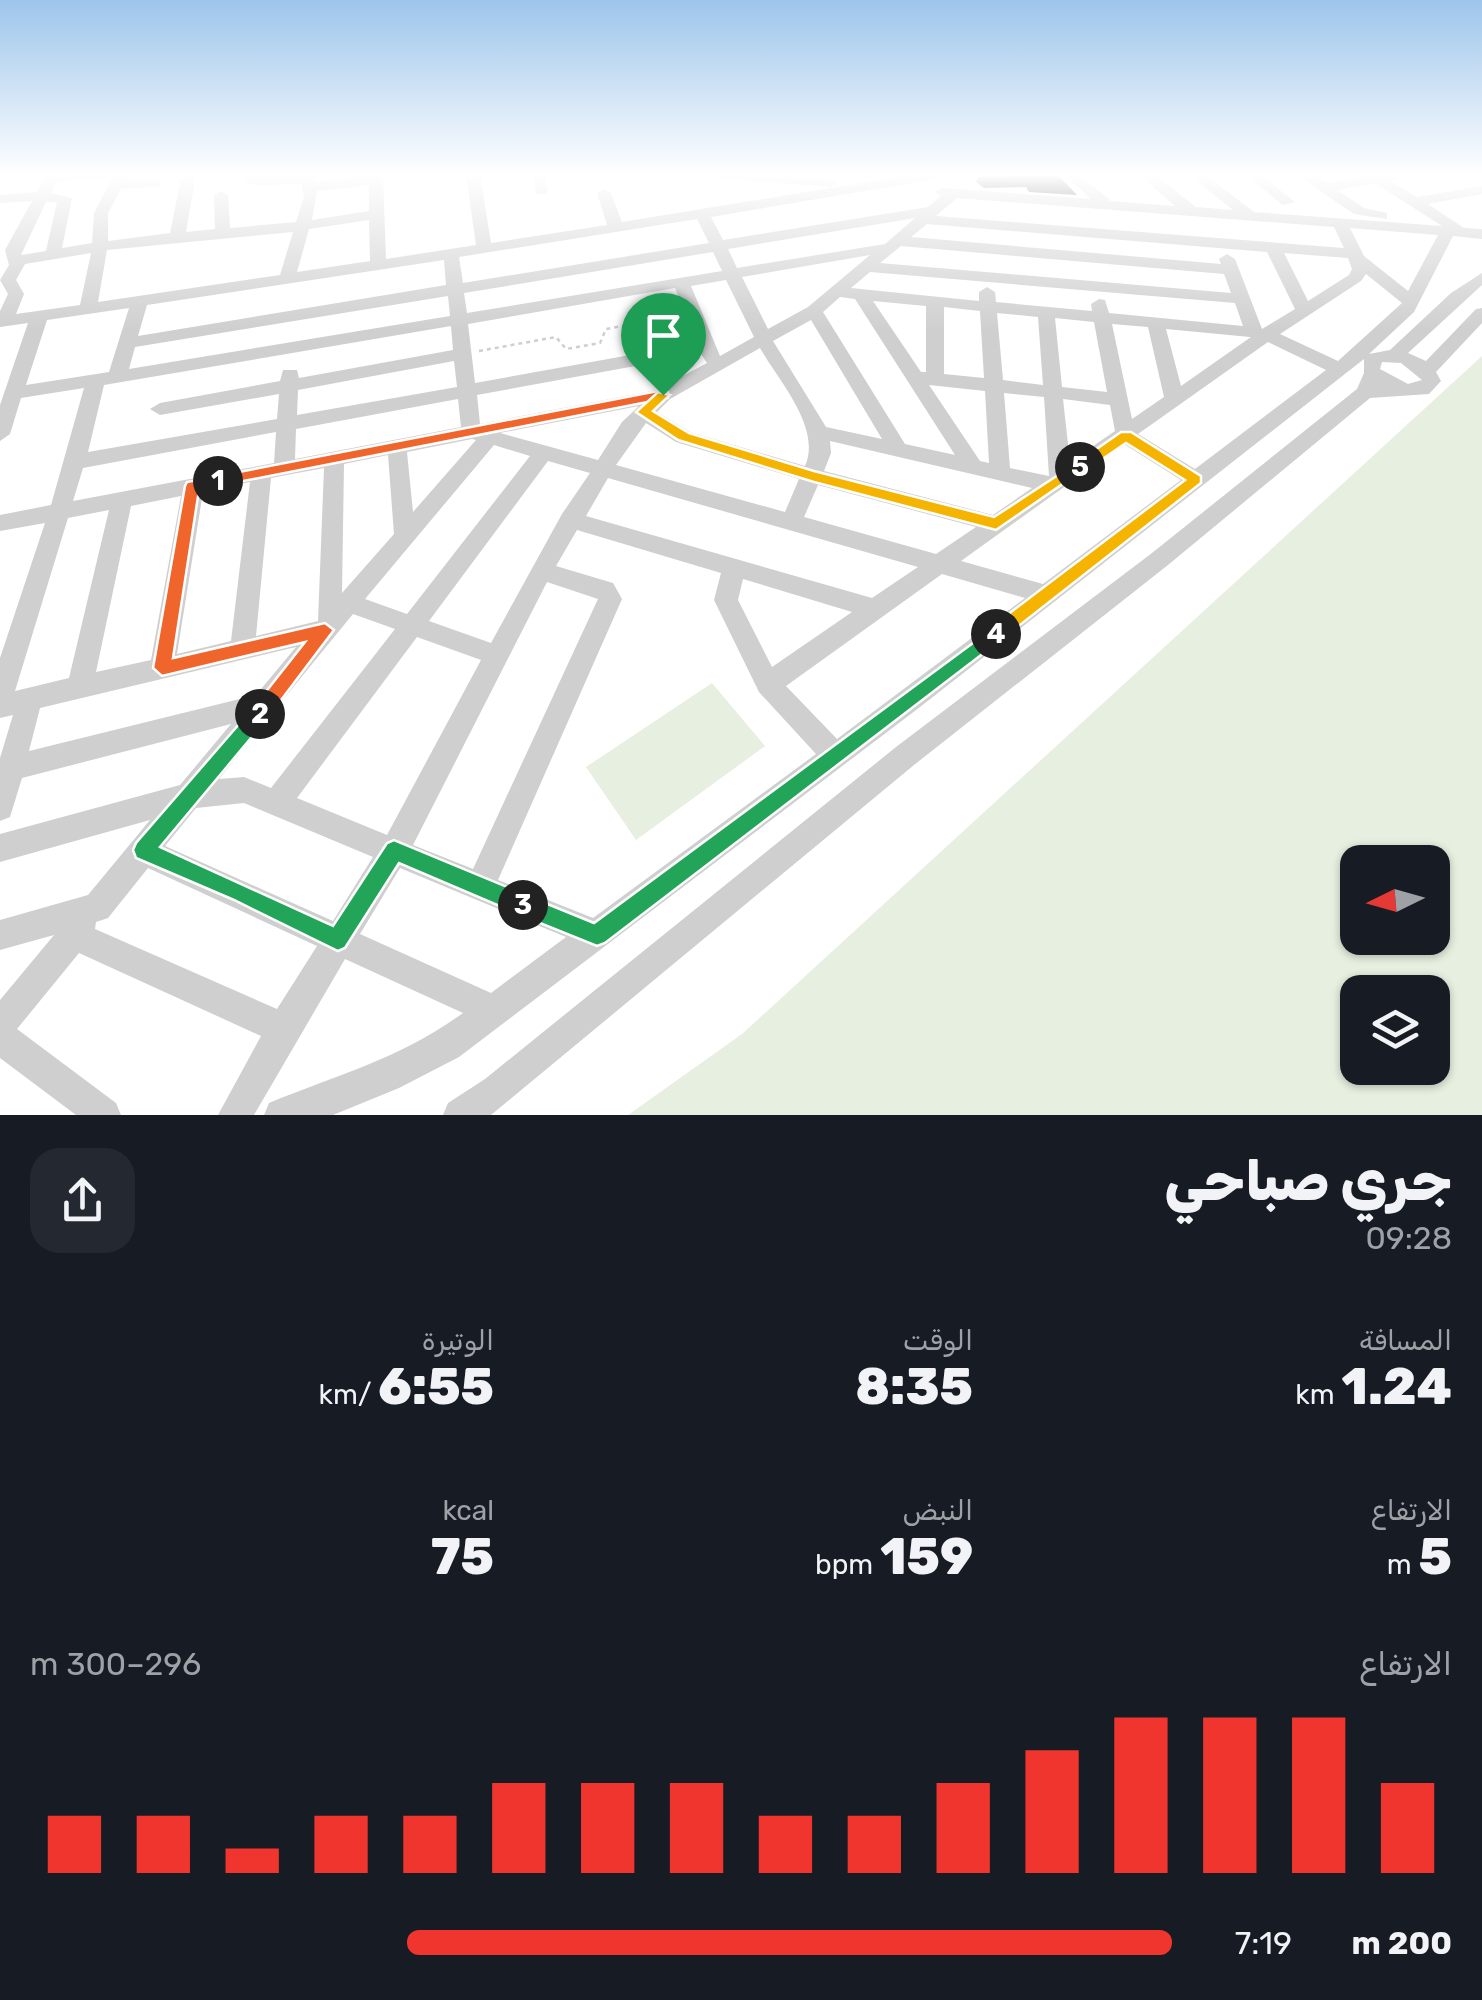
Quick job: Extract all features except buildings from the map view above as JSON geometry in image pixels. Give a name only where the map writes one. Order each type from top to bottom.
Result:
[{"type":"street","points":[[2,322],[16,294],[4,280],[10,257],[26,226]]},
{"type":"street","points":[[53,256],[59,226]]},
{"type":"street","points":[[88,308],[101,226]]},
{"type":"street","points":[[177,236],[178,226]]},
{"type":"street","points":[[223,226],[223,233]]},
{"type":"street","points":[[10,257],[53,256],[177,236],[300,226]]},
{"type":"street","points":[[242,650],[272,470],[287,423],[300,226]]},
{"type":"street","points":[[375,226],[378,264]]},
{"type":"street","points":[[481,226],[484,248]]},
{"type":"street","points":[[2,322],[627,226]]},
{"type":"street","points":[[710,226],[764,340],[819,432],[822,446],[814,476],[791,522]]},
{"type":"street","points":[[126,344],[854,226]]},
{"type":"street","points":[[75,462],[589,368],[712,356],[764,340],[814,311],[914,226]]},
{"type":"street","points":[[1030,226],[1356,256],[1412,302]]},
{"type":"street","points":[[1085,226],[1126,436],[1196,480]]},
{"type":"street","points":[[1217,226],[1242,300],[1262,334]]},
{"type":"street","points":[[768,684],[1126,436],[1262,334],[1355,278],[1360,272],[1356,256],[1341,226]]},
{"type":"street","points":[[1394,226],[1465,230]]},
{"type":"street","points":[[1440,226],[1465,230]]},
{"type":"street","points":[[280,1115],[349,1094],[402,1072],[495,1012],[1339,368],[1395,322],[1465,230]]},
{"type":"street","points":[[553,238],[572,302]]},
{"type":"street","points":[[16,393],[682,285],[893,244],[1231,270]]},
{"type":"street","points":[[1272,247],[1304,310]]},
{"type":"street","points":[[985,249],[1000,473]]},
{"type":"street","points":[[452,253],[467,390],[480,434]]},
{"type":"street","points":[[866,267],[1242,300]]},
{"type":"street","points":[[460,1115],[497,1091],[904,756],[1160,559],[1369,382],[1373,359],[1394,356],[1424,333],[1448,300],[1482,278]]},
{"type":"street","points":[[682,285],[712,356]]},
{"type":"street","points":[[836,292],[1262,334],[1339,368]]},
{"type":"street","points":[[861,296],[925,378],[974,468]]},
{"type":"street","points":[[0,697],[75,462],[106,378],[126,344],[140,300]]},
{"type":"street","points":[[925,378],[936,302]]},
{"type":"street","points":[[814,311],[898,449]]},
{"type":"street","points":[[1046,312],[1055,392],[1058,482]]},
{"type":"street","points":[[1427,371],[1482,314]]},
{"type":"street","points":[[0,434],[40,317]]},
{"type":"street","points":[[1156,322],[1174,401]]},
{"type":"street","points":[[160,409],[463,354]]},
{"type":"street","points":[[235,1115],[283,1029],[394,851],[570,520],[653,403],[712,356]]},
{"type":"street","points":[[1369,382],[1402,389],[1428,388],[1432,382],[1427,371],[1394,356]]},
{"type":"street","points":[[150,448],[170,368]]},
{"type":"street","points":[[589,368],[603,407]]},
{"type":"street","points":[[925,378],[1117,399]]},
{"type":"street","points":[[0,523],[397,446],[480,434],[603,407],[653,403]]},
{"type":"street","points":[[653,403],[684,437],[996,524]]},
{"type":"street","points":[[819,432],[974,468],[1058,482]]},
{"type":"street","points":[[480,434],[1046,594]]},
{"type":"street","points":[[0,1025],[269,703],[480,434]]},
{"type":"street","points":[[397,446],[404,534]]},
{"type":"street","points":[[278,801],[544,452]]},
{"type":"street","points":[[328,627],[334,459]]},
{"type":"street","points":[[162,668],[192,486]]},
{"type":"street","points":[[80,687],[122,500]]},
{"type":"street","points":[[570,520],[874,609]]},
{"type":"street","points":[[734,568],[726,600],[768,684],[834,756]]},
{"type":"street","points":[[480,887],[610,600],[605,590],[540,571]]},
{"type":"street","points":[[348,603],[499,656]]},
{"type":"street","points":[[0,706],[328,627]]},
{"type":"street","points":[[0,807],[5,770],[30,699]]},
{"type":"street","points":[[5,770],[269,703]]},
{"type":"street","points":[[0,848],[193,795],[244,790],[597,935]]},
{"type":"street","points":[[143,850],[242,892],[495,1012]]},
{"type":"street","points":[[0,935],[97,906]]},
{"type":"street","points":[[74,935],[283,1029]]},
{"type":"street","points":[[0,1037],[104,1115]]},
{"type":"path","points":[[463,354],[556,336],[566,348],[600,343],[606,330],[693,312]]},
{"type":"green space","points":[[1482,356],[1482,1115],[628,1115],[742,1034]]},
{"type":"green space","points":[[712,683],[765,746],[636,840],[586,767]]},
{"type":"route","points":[[663,395],[643,412],[684,437],[996,524],[1126,436],[1196,480],[597,935],[394,851],[338,940],[242,892],[143,850],[193,795],[325,630],[162,668],[192,486],[663,395]]}]
